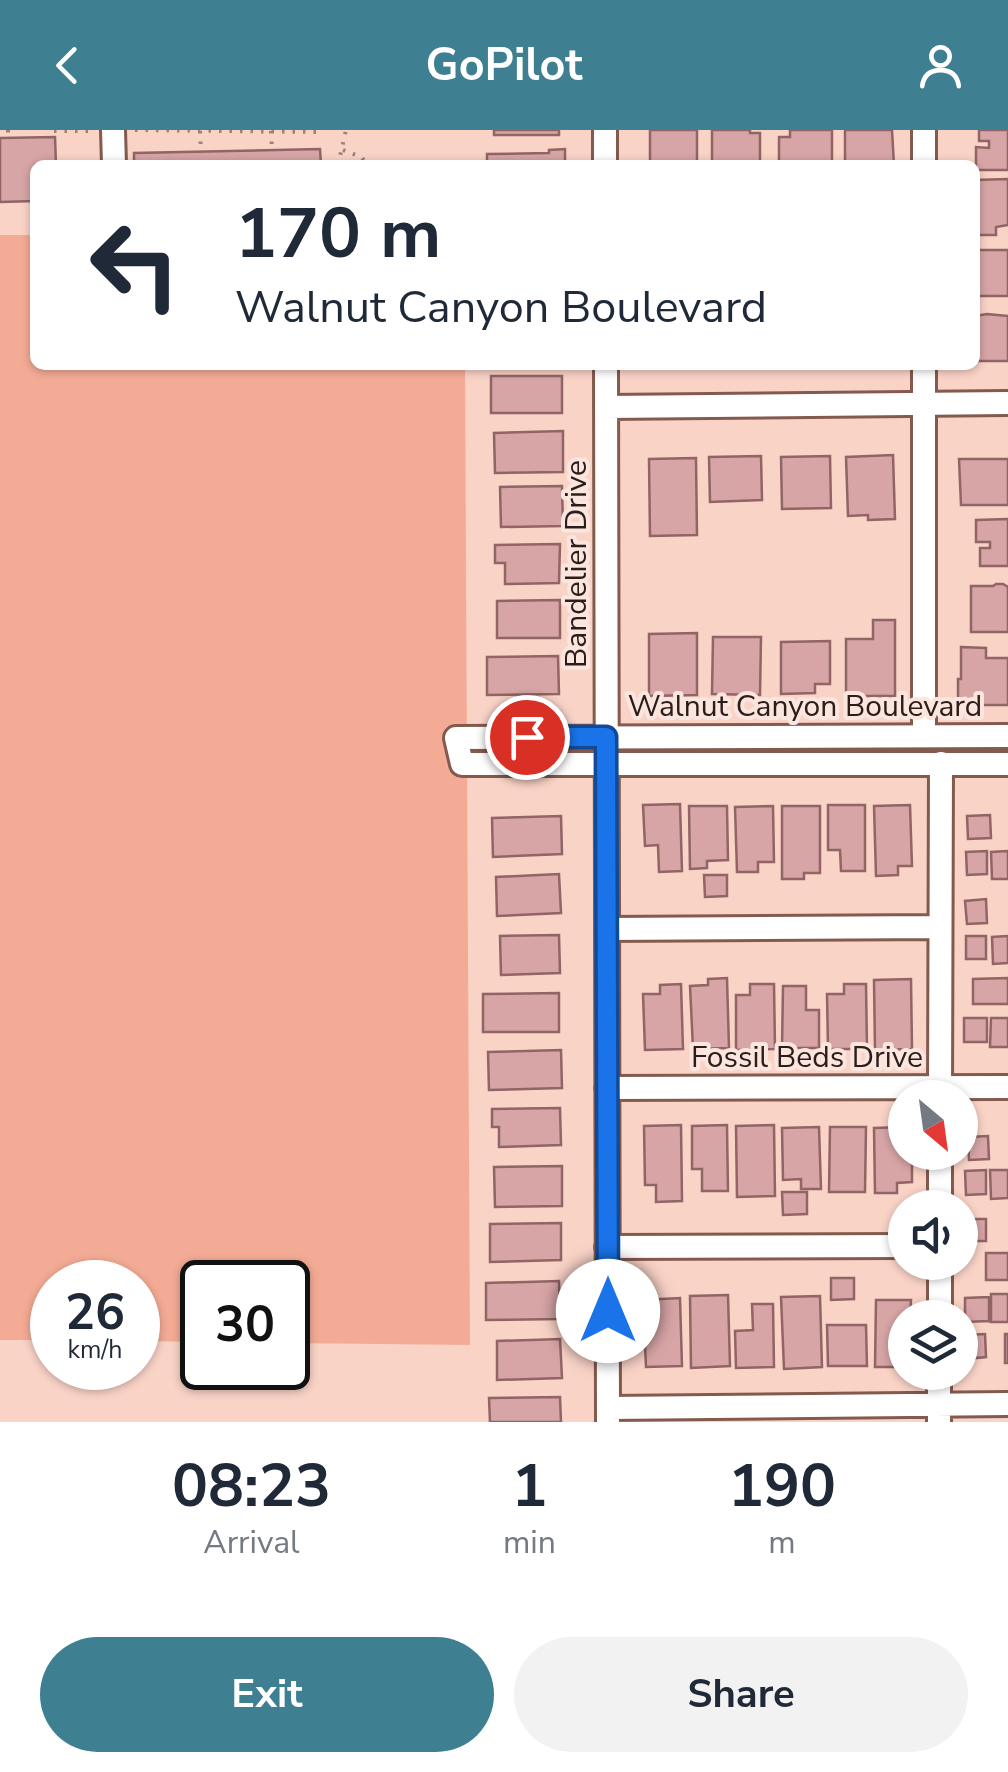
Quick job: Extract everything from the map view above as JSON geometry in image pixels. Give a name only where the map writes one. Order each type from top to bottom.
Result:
[{"type":"street","points":[[113,130],[114,160]]},
{"type":"street","points":[[605,130],[606,160]]},
{"type":"street","points":[[924,130],[924,160]]},
{"type":"street","name":"Bandelier Drive","points":[[606,370],[608,1415]]},
{"type":"street","points":[[924,370],[924,736]]},
{"type":"street","points":[[606,407],[1008,403]]},
{"type":"street","name":"Walnut Canyon Boulevard","points":[[1008,736],[456,738],[462,764],[1008,764]]},
{"type":"street","points":[[940,1080],[941,763]]},
{"type":"street","points":[[607,929],[940,927]]},
{"type":"street","name":"Fossil Beds Drive","points":[[978,1089],[1008,1087]]},
{"type":"street","name":"Fossil Beds Drive","points":[[607,1088],[888,1091]]},
{"type":"street","points":[[607,1247],[888,1246]]},
{"type":"street","points":[[608,1415],[939,1414],[1008,1404]]},
{"type":"path","points":[[8,130],[8,138]]},
{"type":"path","points":[[130,130],[317,132]]},
{"type":"path","points":[[340,160],[346,130]]},
{"type":"path","points":[[54,131],[98,131]]},
{"type":"path","points":[[200,131],[201,152]]},
{"type":"path","points":[[272,132],[272,150]]},
{"type":"path","points":[[343,150],[364,160]]},
{"type":"shaded area","points":[[0,235],[30,235],[30,370],[465,370],[470,1345],[310,1343],[310,1260],[180,1260],[180,1342],[160,1341],[160,1260],[30,1260],[30,1340],[0,1340]]},
{"type":"building","points":[[494,130],[559,130],[559,135],[494,135]]},
{"type":"building","points":[[650,130],[697,130],[697,160],[650,160]]},
{"type":"building","points":[[712,130],[760,133],[760,160],[712,160]]},
{"type":"building","points":[[790,130],[832,130],[832,160],[779,160],[779,137],[790,137]]},
{"type":"building","points":[[845,130],[892,130],[894,160],[845,160]]},
{"type":"building","points":[[979,130],[1008,130],[1008,170],[980,170],[976,147],[989,148],[989,141],[979,141]]},
{"type":"building","points":[[55,137],[56,160],[30,160],[30,201],[0,202],[0,138]]},
{"type":"building","points":[[320,149],[321,160],[134,160],[134,153]]},
{"type":"building","points":[[565,149],[565,160],[487,160],[487,154]]},
{"type":"building","points":[[1008,179],[1008,225],[996,227],[996,235],[980,235],[980,180]]},
{"type":"building","points":[[980,250],[1008,250],[1008,296],[980,296]]},
{"type":"building","points":[[980,315],[1008,316],[1008,361],[980,361]]},
{"type":"building","points":[[491,376],[562,376],[562,413],[491,413]]},
{"type":"building","points":[[563,431],[563,472],[495,473],[494,433]]},
{"type":"building","points":[[893,455],[895,519],[848,516],[846,457]]},
{"type":"building","points":[[761,456],[762,500],[710,502],[709,457]]},
{"type":"building","points":[[830,456],[831,508],[782,509],[781,457]]},
{"type":"building","points":[[696,458],[697,535],[650,536],[649,459]]},
{"type":"building","points":[[959,459],[1008,459],[1008,505],[961,505]]},
{"type":"building","points":[[562,486],[563,526],[501,527],[500,487]]},
{"type":"building","points":[[1008,519],[1008,566],[980,566],[980,548],[990,548],[990,542],[976,542],[976,520]]},
{"type":"building","points":[[560,544],[559,583],[505,584],[505,563],[495,563],[495,545]]},
{"type":"building","points":[[971,586],[1008,587],[1008,632],[971,632]]},
{"type":"building","points":[[560,600],[560,638],[497,638],[497,601]]},
{"type":"building","points":[[873,620],[895,620],[895,696],[846,696],[846,639],[873,639]]},
{"type":"building","points":[[697,633],[697,695],[649,696],[649,634]]},
{"type":"building","points":[[713,637],[761,637],[760,695],[712,694]]},
{"type":"building","points":[[830,641],[830,684],[815,684],[815,693],[781,694],[781,642]]},
{"type":"building","points":[[961,647],[986,648],[986,658],[1008,658],[1008,705],[958,705]]},
{"type":"building","points":[[558,656],[559,694],[487,695],[487,657]]},
{"type":"building","points":[[680,804],[682,871],[659,872],[658,845],[645,846],[643,805]]},
{"type":"building","points":[[828,805],[865,805],[865,871],[841,871],[840,850],[828,850]]},
{"type":"building","points":[[910,805],[912,866],[898,866],[898,875],[876,876],[874,806]]},
{"type":"building","points":[[689,806],[727,806],[728,860],[707,861],[707,868],[690,869]]},
{"type":"building","points":[[773,806],[774,862],[758,862],[758,872],[737,872],[735,807]]},
{"type":"building","points":[[782,806],[820,806],[820,873],[804,873],[804,879],[782,879]]},
{"type":"building","points":[[990,815],[991,838],[968,839],[967,816]]},
{"type":"building","points":[[561,816],[562,854],[493,857],[492,818]]},
{"type":"building","points":[[987,851],[987,874],[967,875],[966,852]]},
{"type":"building","points":[[1008,851],[1008,879],[992,879],[991,852]]},
{"type":"building","points":[[559,874],[561,913],[497,916],[496,877]]},
{"type":"building","points":[[704,875],[727,875],[727,896],[705,897]]},
{"type":"building","points":[[986,899],[987,923],[967,924],[965,901]]},
{"type":"building","points":[[559,935],[560,973],[501,975],[500,936]]},
{"type":"building","points":[[966,936],[986,936],[986,959],[966,959]]},
{"type":"building","points":[[1008,936],[1008,963],[993,964],[992,937]]},
{"type":"building","points":[[727,978],[729,1048],[693,1049],[690,986],[708,985],[708,979]]},
{"type":"building","points":[[1008,978],[1008,1004],[973,1004],[973,979]]},
{"type":"building","points":[[911,979],[912,1049],[875,1050],[874,980]]},
{"type":"building","points":[[681,984],[683,1049],[645,1050],[643,994],[660,994],[660,985]]},
{"type":"building","points":[[750,984],[774,984],[775,1049],[736,1050],[736,995],[750,995]]},
{"type":"building","points":[[844,984],[866,984],[867,1049],[828,1049],[827,994],[844,994]]},
{"type":"building","points":[[783,986],[806,986],[806,1010],[819,1010],[819,1048],[782,1048]]},
{"type":"building","points":[[559,993],[559,1032],[483,1032],[483,994]]},
{"type":"building","points":[[964,1018],[987,1018],[987,1042],[964,1042]]},
{"type":"building","points":[[991,1018],[1008,1018],[1008,1047],[990,1047]]},
{"type":"building","points":[[561,1050],[562,1088],[489,1090],[488,1052]]},
{"type":"building","points":[[560,1108],[561,1145],[499,1147],[499,1127],[492,1127],[492,1109]]},
{"type":"building","points":[[681,1125],[682,1201],[656,1202],[656,1185],[645,1185],[644,1126]]},
{"type":"building","points":[[727,1125],[728,1191],[702,1191],[702,1169],[692,1169],[692,1126]]},
{"type":"building","points":[[774,1125],[775,1196],[737,1197],[736,1126]]},
{"type":"building","points":[[819,1127],[821,1189],[801,1189],[801,1179],[783,1180],[782,1128]]},
{"type":"building","points":[[830,1127],[866,1127],[865,1192],[829,1192]]},
{"type":"building","points":[[874,1128],[888,1128],[888,1170],[912,1170],[912,1182],[897,1183],[897,1190],[888,1193],[875,1193]]},
{"type":"building","points":[[978,1136],[988,1136],[989,1159],[978,1160]]},
{"type":"building","points":[[562,1166],[562,1206],[495,1207],[494,1167]]},
{"type":"building","points":[[986,1170],[986,1194],[966,1190],[965,1171]]},
{"type":"building","points":[[990,1170],[1008,1170],[1008,1198],[991,1199]]},
{"type":"building","points":[[782,1192],[807,1192],[807,1214],[783,1215]]},
{"type":"building","points":[[978,1219],[986,1219],[986,1241],[978,1241]]},
{"type":"building","points":[[561,1223],[561,1260],[490,1262],[490,1224]]},
{"type":"building","points":[[986,1253],[1008,1253],[1008,1280],[986,1280]]},
{"type":"building","points":[[831,1278],[854,1278],[854,1299],[831,1300]]},
{"type":"building","points":[[559,1281],[560,1319],[486,1320],[486,1283]]},
{"type":"building","points":[[991,1294],[1008,1294],[1008,1322],[991,1322]]},
{"type":"building","points":[[728,1295],[730,1366],[691,1368],[690,1296]]},
{"type":"building","points":[[820,1296],[822,1367],[784,1369],[781,1297]]},
{"type":"building","points":[[989,1297],[989,1321],[978,1321],[978,1300],[965,1298]]},
{"type":"building","points":[[680,1298],[682,1366],[646,1367],[643,1300]]},
{"type":"building","points":[[876,1300],[888,1300],[888,1367],[875,1367]]},
{"type":"building","points":[[752,1304],[773,1304],[774,1367],[736,1368],[735,1331],[753,1330]]},
{"type":"building","points":[[827,1325],[866,1325],[867,1366],[828,1366]]},
{"type":"building","points":[[978,1334],[985,1334],[986,1357],[978,1358]]},
{"type":"building","points":[[1008,1334],[1008,1363],[1005,1363]]},
{"type":"building","points":[[560,1339],[562,1378],[497,1380],[497,1341]]},
{"type":"building","points":[[560,1397],[561,1422],[490,1422],[489,1398]]},
{"type":"route","points":[[527,737],[606,737],[608,1311]]}]
